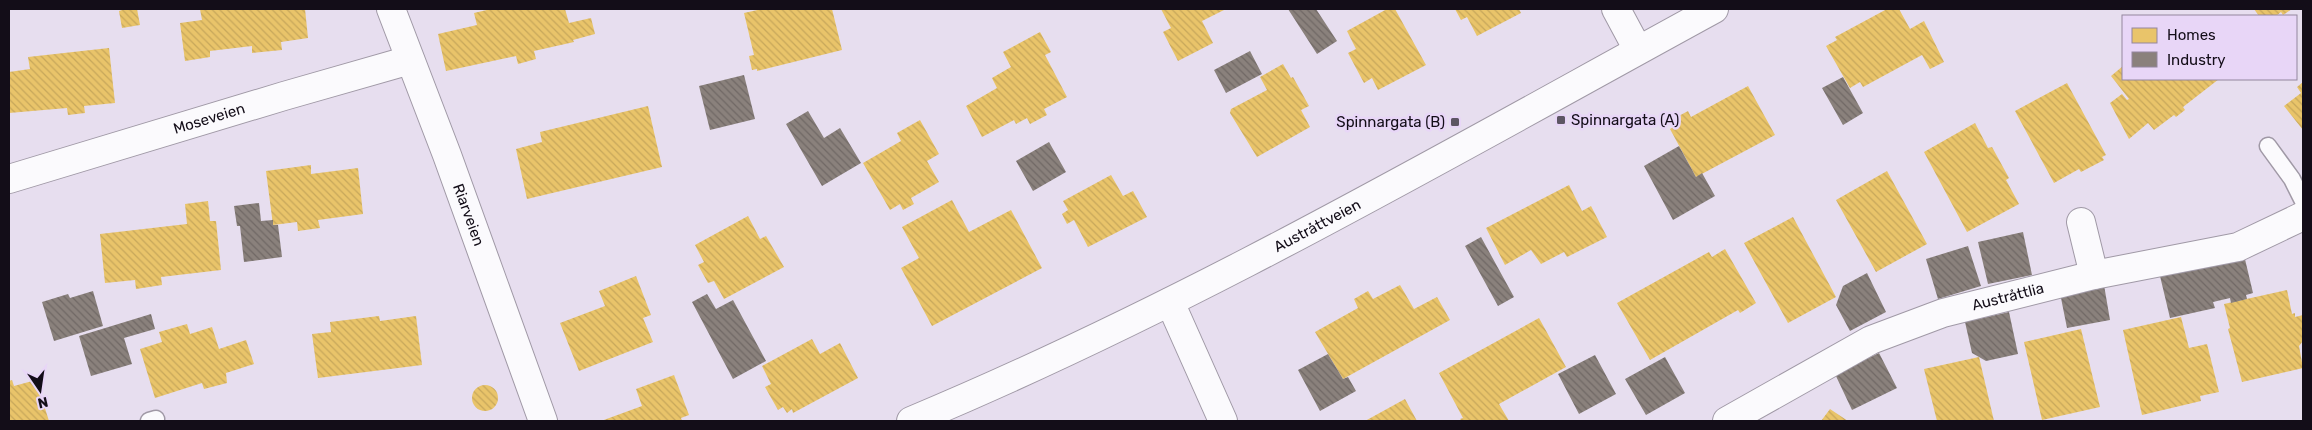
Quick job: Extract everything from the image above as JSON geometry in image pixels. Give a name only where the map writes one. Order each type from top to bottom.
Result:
[{"type":"street","name":"Riarveien","points":[[391,9],[543,421]]},
{"type":"street","points":[[1616,9],[1638,50]]},
{"type":"street","name":"Austråttveien","points":[[910,421],[1010,380],[1263,255],[1714,9]]},
{"type":"street","name":"Moseveien","points":[[9,179],[410,60]]},
{"type":"street","name":"Austråttlia","points":[[1727,421],[1871,340],[1943,313],[2094,275],[2238,247],[2303,216]]},
{"type":"street","points":[[2081,222],[2094,275]]},
{"type":"street","points":[[1170,302],[1223,421]]},
{"type":"lane","points":[[2268,146],[2292,179],[2303,201]]},
{"type":"building: Homes","points":[[137,9],[140,25],[122,28],[119,11]]},
{"type":"building: Homes","points":[[200,9],[305,9],[308,38],[281,42],[282,50],[252,53],[252,46],[210,51],[210,57],[185,61],[180,23],[202,20]]},
{"type":"building: Homes","points":[[491,9],[565,9],[569,23],[591,18],[595,34],[573,40],[574,42],[534,51],[536,59],[518,64],[516,56],[446,71],[438,34],[477,25],[474,13]]},
{"type":"building: Homes","points":[[762,9],[832,9],[842,50],[757,71],[757,69],[752,70],[749,56],[754,55],[744,13]]},
{"type":"building: Homes","points":[[1161,9],[1226,9],[1202,21],[1213,43],[1178,61],[1163,32],[1171,28]]},
{"type":"building: Homes","points":[[1387,9],[1395,9],[1426,65],[1378,90],[1372,78],[1364,83],[1348,53],[1356,49],[1347,31]]},
{"type":"building: Homes","points":[[1455,9],[1519,9],[1521,13],[1477,36],[1467,17],[1461,20]]},
{"type":"building: Homes","points":[[1887,9],[1899,9],[1910,29],[1924,21],[1944,62],[1930,69],[1922,55],[1863,87],[1860,82],[1850,88],[1826,46],[1837,40],[1835,37]]},
{"type":"building: Homes","points":[[2254,9],[2292,9],[2283,15],[2281,12],[2277,15],[2258,15]]},
{"type":"building: Homes","points":[[1040,32],[1051,52],[1045,55],[1067,97],[1044,109],[1047,115],[1030,124],[1027,118],[1016,124],[1014,120],[982,137],[966,106],[997,88],[992,78],[1011,67],[1003,52]]},
{"type":"building: Homes","points":[[109,48],[115,103],[84,106],[85,113],[68,115],[67,108],[9,113],[9,72],[30,69],[28,57]]},
{"type":"building: Homes","points":[[1283,64],[1291,78],[1293,77],[1309,106],[1301,110],[1310,127],[1257,157],[1230,113],[1231,109],[1267,90],[1260,77]]},
{"type":"building: Homes","points":[[2122,67],[2122,80],[2218,80],[2183,107],[2185,110],[2176,117],[2174,115],[2154,130],[2148,123],[2129,139],[2110,103],[2122,94],[2127,100],[2129,99],[2111,76]]},
{"type":"building: Homes","points":[[2303,82],[2303,130],[2284,106],[2301,93],[2297,87]]},
{"type":"building: Homes","points":[[2067,83],[2106,155],[2102,157],[2104,160],[2081,172],[2079,169],[2054,183],[2015,111]]},
{"type":"building: Homes","points":[[1748,86],[1775,135],[1696,177],[1670,129],[1679,124],[1675,118],[1688,111],[1691,117]]},
{"type":"building: Homes","points":[[648,106],[662,167],[527,199],[516,149],[542,142],[540,132]]},
{"type":"building: Homes","points":[[920,120],[939,154],[927,161],[939,182],[911,198],[914,204],[903,210],[900,204],[890,210],[863,163],[901,141],[897,133]]},
{"type":"building: Homes","points":[[1975,123],[1988,148],[1992,147],[2009,178],[2006,180],[2019,204],[1967,232],[1924,152]]},
{"type":"building: Homes","points":[[311,165],[311,174],[358,168],[363,214],[318,220],[320,228],[298,231],[297,222],[273,225],[266,171]]},
{"type":"building: Homes","points":[[1887,171],[1927,244],[1876,272],[1836,200]]},
{"type":"building: Homes","points":[[1111,175],[1123,196],[1133,191],[1147,217],[1088,247],[1074,220],[1067,224],[1062,214],[1068,210],[1063,201]]},
{"type":"building: Homes","points":[[1569,185],[1582,211],[1591,206],[1607,237],[1567,257],[1564,252],[1541,264],[1531,250],[1505,265],[1486,228]]},
{"type":"building: Homes","points":[[952,200],[969,232],[1011,210],[1042,268],[932,326],[901,268],[919,258],[902,227]]},
{"type":"building: Homes","points":[[208,201],[210,221],[216,221],[221,270],[161,277],[162,285],[136,289],[135,280],[105,283],[100,234],[187,224],[185,204]]},
{"type":"building: Homes","points":[[748,216],[760,239],[766,236],[784,267],[724,299],[714,281],[708,283],[698,265],[704,262],[695,245]]},
{"type":"building: Homes","points":[[1793,217],[1836,297],[1788,323],[1744,243]]},
{"type":"building: Homes","points":[[1725,249],[1756,303],[1740,313],[1738,310],[1650,360],[1617,303],[1709,252],[1712,257]]},
{"type":"building: Homes","points":[[636,276],[651,315],[643,318],[653,342],[579,371],[560,323],[605,306],[599,291]]},
{"type":"building: Homes","points":[[1400,285],[1414,309],[1437,297],[1450,320],[1343,379],[1315,332],[1358,308],[1354,299],[1368,291],[1373,299]]},
{"type":"building: Homes","points":[[2287,290],[2292,314],[2295,313],[2295,317],[2303,315],[2303,341],[2299,346],[2303,368],[2242,382],[2228,329],[2230,328],[2224,304]]},
{"type":"building: Homes","points":[[379,316],[380,321],[416,316],[422,365],[318,378],[312,334],[331,332],[330,322]]},
{"type":"building: Homes","points":[[2181,317],[2189,348],[2207,344],[2219,392],[2200,396],[2201,401],[2142,415],[2123,330]]},
{"type":"building: Homes","points":[[1539,318],[1566,367],[1499,404],[1509,421],[1462,421],[1460,419],[1463,418],[1439,373]]},
{"type":"building: Homes","points":[[187,324],[190,334],[212,327],[219,349],[246,340],[254,364],[226,373],[227,383],[204,389],[202,383],[155,398],[140,349],[162,342],[159,332]]},
{"type":"building: Homes","points":[[2081,329],[2100,407],[2042,420],[2024,342]]},
{"type":"building: Homes","points":[[812,339],[820,354],[840,343],[858,378],[793,413],[792,409],[787,413],[783,407],[778,410],[765,387],[771,384],[762,366]]},
{"type":"building: Homes","points":[[1979,357],[1994,421],[1937,421],[1924,369]]},
{"type":"building: Homes","points":[[674,375],[689,415],[681,418],[682,421],[601,421],[642,406],[636,389]]},
{"type":"building: Homes","points":[[12,380],[14,386],[36,380],[49,421],[9,421],[9,381]]},
{"type":"building: Homes","points":[[485,385],[494,389],[498,398],[494,407],[485,411],[476,407],[472,398],[476,389]]},
{"type":"building: Homes","points":[[1405,399],[1417,421],[1365,421]]},
{"type":"building: Homes","points":[[1830,409],[1848,421],[1821,421]]},
{"type":"building: Industry","points":[[1288,9],[1316,9],[1337,41],[1317,54]]},
{"type":"building: Industry","points":[[1250,51],[1262,74],[1226,93],[1214,70]]},
{"type":"building: Industry","points":[[744,75],[755,119],[710,130],[699,86]]},
{"type":"building: Industry","points":[[1843,77],[1863,113],[1843,125],[1822,88]]},
{"type":"building: Industry","points":[[808,111],[824,138],[840,128],[861,163],[822,186],[786,124]]},
{"type":"building: Industry","points":[[1049,142],[1066,172],[1033,191],[1016,161]]},
{"type":"building: Industry","points":[[1679,146],[1696,177],[1702,173],[1715,196],[1673,220],[1644,166]]},
{"type":"building: Industry","points":[[259,203],[261,221],[273,220],[273,225],[278,225],[282,257],[244,262],[240,226],[237,226],[234,206]]},
{"type":"building: Industry","points":[[2023,232],[2032,275],[1988,284],[1978,242]]},
{"type":"building: Industry","points":[[1481,237],[1514,297],[1498,306],[1465,246]]},
{"type":"building: Industry","points":[[1968,246],[1981,286],[1938,299],[1926,259]]},
{"type":"building: Industry","points":[[2244,255],[2253,293],[2246,295],[2247,299],[2231,303],[2230,298],[2213,302],[2215,308],[2170,318],[2160,276]]},
{"type":"building: Industry","points":[[1867,273],[1886,312],[1850,331],[1836,305],[1843,286]]},
{"type":"building: Industry","points":[[2104,285],[2110,320],[2067,328],[2060,293]]},
{"type":"building: Industry","points":[[93,291],[103,326],[54,341],[42,302],[68,294],[70,298]]},
{"type":"building: Industry","points":[[707,294],[716,309],[733,300],[766,361],[733,379],[692,302]]},
{"type":"building: Industry","points":[[2009,312],[2018,354],[1986,361],[1972,353],[1965,322]]},
{"type":"building: Industry","points":[[151,314],[155,329],[124,338],[132,364],[91,376],[79,336]]},
{"type":"building: Industry","points":[[1879,353],[1897,388],[1852,410],[1835,374]]},
{"type":"building: Industry","points":[[1328,354],[1343,379],[1348,377],[1356,391],[1320,411],[1298,370]]},
{"type":"building: Industry","points":[[1595,355],[1616,394],[1579,414],[1558,374]]},
{"type":"building: Industry","points":[[1665,357],[1685,393],[1646,415],[1625,379]]},
{"type":"place","name":"Spinnargata (A)","points":[[1561,120]]},
{"type":"place","name":"Spinnargata (B)","points":[[1455,122]]}]
